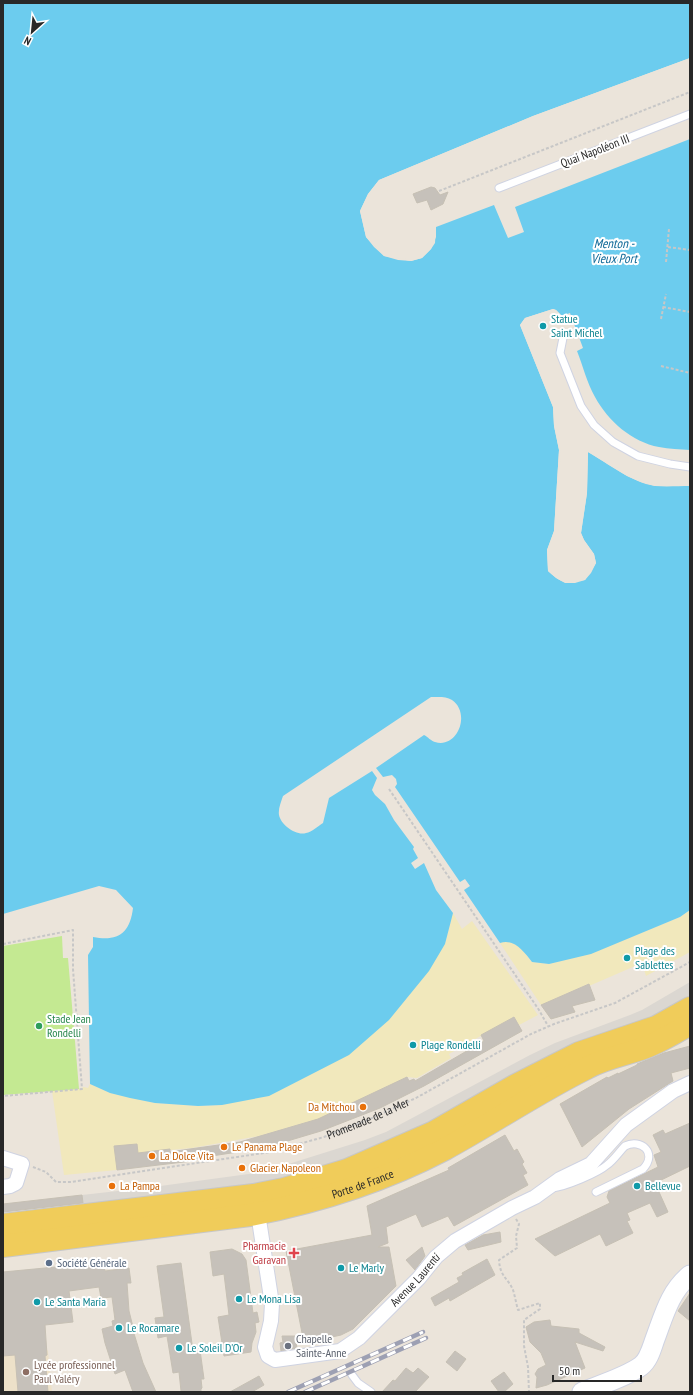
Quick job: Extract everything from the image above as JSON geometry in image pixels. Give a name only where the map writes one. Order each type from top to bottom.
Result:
[{"type":"main road","name":"Porte de France","points":[[3,1246],[256,1204],[284,1189],[347,1170],[434,1132],[516,1085],[579,1053],[656,1027],[690,1008]]},
{"type":"main road","name":"Porte de France","points":[[3,1225],[256,1204],[329,1196],[382,1178],[414,1164],[446,1148],[588,1067],[644,1048],[690,1024]]},
{"type":"street","name":"Avenue Laurenti","points":[[256,1204],[272,1304],[271,1321],[265,1347],[268,1356],[275,1360],[342,1354],[419,1278],[436,1257],[455,1241],[512,1208],[535,1197],[560,1179],[591,1164],[626,1124],[673,1091],[690,1083]]},
{"type":"street","points":[[3,1158],[22,1164],[16,1183],[3,1187]]},
{"type":"street","points":[[582,1392],[631,1372],[642,1365],[650,1353],[668,1302],[677,1289],[690,1275]]},
{"type":"lane","name":"Quai Napoléon III","points":[[499,188],[690,114]]},
{"type":"lane","points":[[563,338],[560,353],[581,406],[594,425],[613,442],[638,456],[670,464],[690,467]]},
{"type":"lane","points":[[546,1189],[561,1187],[599,1170],[607,1165],[628,1144],[636,1144],[646,1148],[649,1157],[648,1164],[643,1169],[596,1192]]},
{"type":"lane","points":[[352,1375],[358,1383],[371,1392]]},
{"type":"path","points":[[439,191],[690,92]]},
{"type":"path","points":[[666,262],[669,229]]},
{"type":"path","points":[[668,247],[690,250]]},
{"type":"path","points":[[661,319],[666,294]]},
{"type":"path","points":[[664,306],[690,312]]},
{"type":"path","points":[[661,366],[690,374]]},
{"type":"path","points":[[389,789],[548,1026]]},
{"type":"path","points":[[3,944],[73,930],[73,969],[82,1089],[3,1096]]},
{"type":"path","name":"Promenade de la Mer","points":[[22,1164],[46,1172],[56,1182],[71,1182],[270,1152],[324,1137],[370,1119],[416,1098],[548,1026],[615,1003],[690,962]]},
{"type":"path","points":[[512,1208],[519,1224],[516,1236],[517,1248],[499,1260],[500,1266],[504,1277],[513,1289],[518,1310],[540,1303],[540,1309],[524,1320],[524,1346],[528,1367],[529,1392]]},
{"type":"shaded area","points":[[690,982],[690,1000],[418,1135],[280,1183],[84,1209],[82,1195],[263,1172],[365,1140],[386,1132],[530,1055],[555,1043],[642,1010]]},
{"type":"shaded area","name":"Lycée professionnel Paul Valéry","points":[[3,1319],[43,1345],[48,1351],[52,1392],[3,1392]]},
{"type":"sand","name":"Plage des Sablettes","points":[[690,910],[690,952],[646,976],[642,963],[589,986],[588,984],[541,1005],[500,943],[510,942],[518,946],[532,962],[549,964],[591,953],[680,917]]},
{"type":"sand","name":"Plage Rondelli","points":[[453,913],[462,929],[472,921],[538,1015],[519,1025],[514,1017],[449,1054],[451,1058],[417,1078],[407,1077],[318,1119],[259,1136],[192,1148],[138,1153],[137,1144],[114,1146],[117,1170],[64,1175],[52,1091],[79,1089],[84,1087],[88,1088],[90,1084],[110,1093],[155,1103],[199,1106],[222,1105],[445,944]]},
{"type":"green space","name":"Stade Jean Rondelli","points":[[62,936],[63,958],[68,958],[79,1089],[3,1095],[3,946]]},
{"type":"water","name":"Menton - Vieux Port","points":[[3,3],[690,3],[690,58],[533,116],[379,180],[368,194],[360,211],[366,237],[384,256],[411,261],[422,258],[431,249],[436,237],[436,227],[494,205],[508,238],[524,232],[515,207],[690,139],[690,450],[671,449],[649,444],[630,435],[614,422],[600,406],[587,380],[577,351],[583,348],[570,313],[562,316],[553,309],[525,318],[520,325],[553,407],[554,426],[559,450],[554,531],[547,550],[548,571],[557,579],[565,582],[585,580],[596,563],[594,554],[581,533],[587,493],[588,452],[629,477],[646,484],[655,486],[690,486],[690,910],[680,917],[591,954],[549,964],[532,962],[522,950],[510,942],[500,943],[464,890],[470,886],[465,879],[460,882],[395,787],[397,784],[396,779],[392,775],[383,777],[376,768],[424,735],[435,742],[443,743],[450,740],[455,735],[461,721],[461,713],[458,706],[452,700],[447,698],[431,697],[283,796],[279,810],[280,819],[290,829],[298,833],[313,830],[323,823],[329,798],[372,771],[377,778],[372,790],[375,795],[385,804],[394,820],[414,847],[413,849],[418,858],[411,863],[415,869],[424,863],[436,890],[453,913],[445,944],[429,971],[389,1020],[349,1055],[269,1096],[222,1105],[198,1106],[155,1103],[130,1098],[110,1093],[90,1084],[88,955],[93,947],[93,937],[116,937],[126,929],[129,924],[133,908],[116,890],[99,886],[3,914]]},
{"type":"pier","points":[[690,58],[690,60],[534,118],[381,181],[370,195],[362,211],[368,236],[375,246],[385,254],[398,258],[411,259],[421,256],[433,243],[434,228],[436,227],[435,243],[422,258],[411,261],[398,260],[384,256],[366,237],[360,211],[368,194],[379,180],[533,116]]},
{"type":"pier","points":[[553,309],[562,316],[553,311],[527,320],[522,325],[555,407],[556,425],[561,449],[556,531],[549,551],[550,570],[557,577],[566,581],[575,581],[584,579],[594,563],[592,555],[582,541],[579,533],[583,513],[587,450],[628,474],[642,480],[655,484],[690,484],[690,486],[655,486],[641,482],[627,476],[588,452],[587,493],[581,533],[594,554],[596,563],[591,573],[585,580],[575,583],[565,583],[548,571],[547,550],[554,531],[559,450],[554,426],[553,407],[520,325],[525,318]]},
{"type":"building","points":[[431,187],[435,188],[440,195],[448,192],[443,204],[431,210],[427,200],[417,203],[413,194]]},
{"type":"building","points":[[589,984],[595,1000],[572,1006],[575,1012],[551,1019],[541,1005]]},
{"type":"building","points":[[514,1017],[522,1031],[424,1086],[380,1108],[321,1131],[264,1148],[192,1159],[192,1161],[117,1170],[114,1146],[137,1144],[138,1153],[170,1149],[170,1152],[240,1142],[318,1119],[407,1077],[409,1081],[414,1079],[415,1081],[484,1041],[481,1035]]},
{"type":"building","points":[[690,1046],[690,1068],[671,1073],[673,1081],[629,1109],[582,1147],[560,1104],[607,1077],[608,1078],[618,1074],[637,1064],[664,1053]]},
{"type":"building","name":"Bellevue","points":[[690,1123],[690,1166],[655,1183],[668,1212],[657,1217],[650,1203],[627,1213],[630,1220],[627,1221],[633,1233],[606,1246],[600,1234],[555,1256],[535,1239],[610,1203],[607,1197],[609,1191],[658,1167],[654,1155],[661,1152],[653,1135],[663,1130],[665,1134]]},
{"type":"building","points":[[505,1135],[514,1151],[517,1149],[524,1162],[522,1164],[527,1173],[523,1175],[528,1185],[454,1226],[448,1216],[422,1227],[416,1214],[386,1227],[388,1243],[378,1247],[389,1247],[396,1286],[353,1329],[341,1335],[323,1339],[303,1338],[286,1251],[372,1235],[367,1206],[449,1170],[448,1168]]},
{"type":"building","points":[[82,1195],[83,1203],[3,1212],[3,1204]]},
{"type":"building","points":[[500,1232],[501,1242],[468,1250],[465,1245],[483,1235]]},
{"type":"building","points":[[422,1247],[425,1256],[415,1270],[406,1260]]},
{"type":"building","name":"Le Mona Lisa","points":[[232,1249],[242,1254],[246,1260],[253,1313],[257,1312],[259,1322],[255,1323],[256,1332],[252,1343],[251,1352],[224,1356],[218,1317],[229,1315],[224,1274],[213,1276],[210,1252]]},
{"type":"building","points":[[487,1259],[495,1275],[450,1301],[449,1298],[435,1306],[431,1298],[459,1282],[457,1278],[463,1275],[462,1273]]},
{"type":"building","name":"Le Soleil D'Or","points":[[181,1263],[193,1351],[200,1350],[204,1379],[201,1379],[201,1392],[181,1391],[179,1372],[173,1373],[167,1336],[158,1338],[155,1318],[164,1317],[157,1266]]},
{"type":"building","points":[[92,1265],[93,1269],[104,1267],[105,1271],[129,1268],[131,1283],[127,1283],[132,1327],[143,1363],[156,1392],[133,1392],[125,1370],[115,1374],[102,1329],[113,1326],[112,1321],[115,1320],[112,1297],[101,1298],[99,1287],[69,1291],[73,1322],[45,1325],[47,1355],[45,1356],[48,1392],[18,1392],[15,1355],[3,1356],[3,1272]]},
{"type":"building","points":[[690,1293],[690,1321],[678,1311]]},
{"type":"building","points":[[550,1320],[551,1326],[579,1329],[579,1333],[605,1347],[603,1351],[575,1342],[585,1368],[547,1385],[536,1388],[537,1377],[535,1374],[538,1369],[546,1365],[541,1353],[530,1342],[526,1327],[534,1322]]},
{"type":"building","name":"Chapelle Sainte-Anne","points":[[282,1336],[295,1336],[297,1348],[281,1351],[280,1343],[283,1342]]},
{"type":"building","points":[[455,1351],[466,1359],[457,1371],[446,1362]]},
{"type":"building","points":[[406,1368],[413,1373],[418,1368],[429,1377],[415,1392],[382,1392],[393,1380],[395,1381]]},
{"type":"building","points":[[504,1372],[513,1384],[504,1392],[499,1392],[491,1381]]},
{"type":"building","points":[[259,1376],[264,1385],[252,1392],[230,1392]]},
{"type":"railway","points":[[288,1392],[423,1332]]},
{"type":"railway","points":[[305,1392],[426,1338]]},
{"type":"place","name":"Statue Saint Michel","points":[[543,326]]},
{"type":"place","name":"Plage des Sablettes","points":[[627,958]]},
{"type":"place","name":"Stade Jean Rondelli","points":[[39,1026]]},
{"type":"place","name":"Plage Rondelli","points":[[413,1045]]},
{"type":"place","name":"Da Mitchou","points":[[363,1107]]},
{"type":"place","name":"Le Panama Plage","points":[[224,1147]]},
{"type":"place","name":"La Dolce Vita","points":[[152,1156]]},
{"type":"place","name":"Glacier Napoleon","points":[[242,1168]]},
{"type":"place","name":"La Pampa","points":[[112,1186]]},
{"type":"place","name":"Bellevue","points":[[637,1186]]},
{"type":"place","name":"Pharmacie Garavan","points":[[294,1253]]},
{"type":"place","name":"Société Générale","points":[[49,1263]]},
{"type":"place","name":"Le Marly","points":[[341,1268]]},
{"type":"place","name":"Le Mona Lisa","points":[[239,1299]]},
{"type":"place","name":"Le Santa Maria","points":[[37,1302]]},
{"type":"place","name":"Le Rocamare","points":[[119,1328]]},
{"type":"place","name":"Chapelle Sainte-Anne","points":[[288,1346]]},
{"type":"place","name":"Le Soleil D'Or","points":[[179,1348]]},
{"type":"place","name":"Lycée professionnel Paul Valéry","points":[[26,1372]]}]
